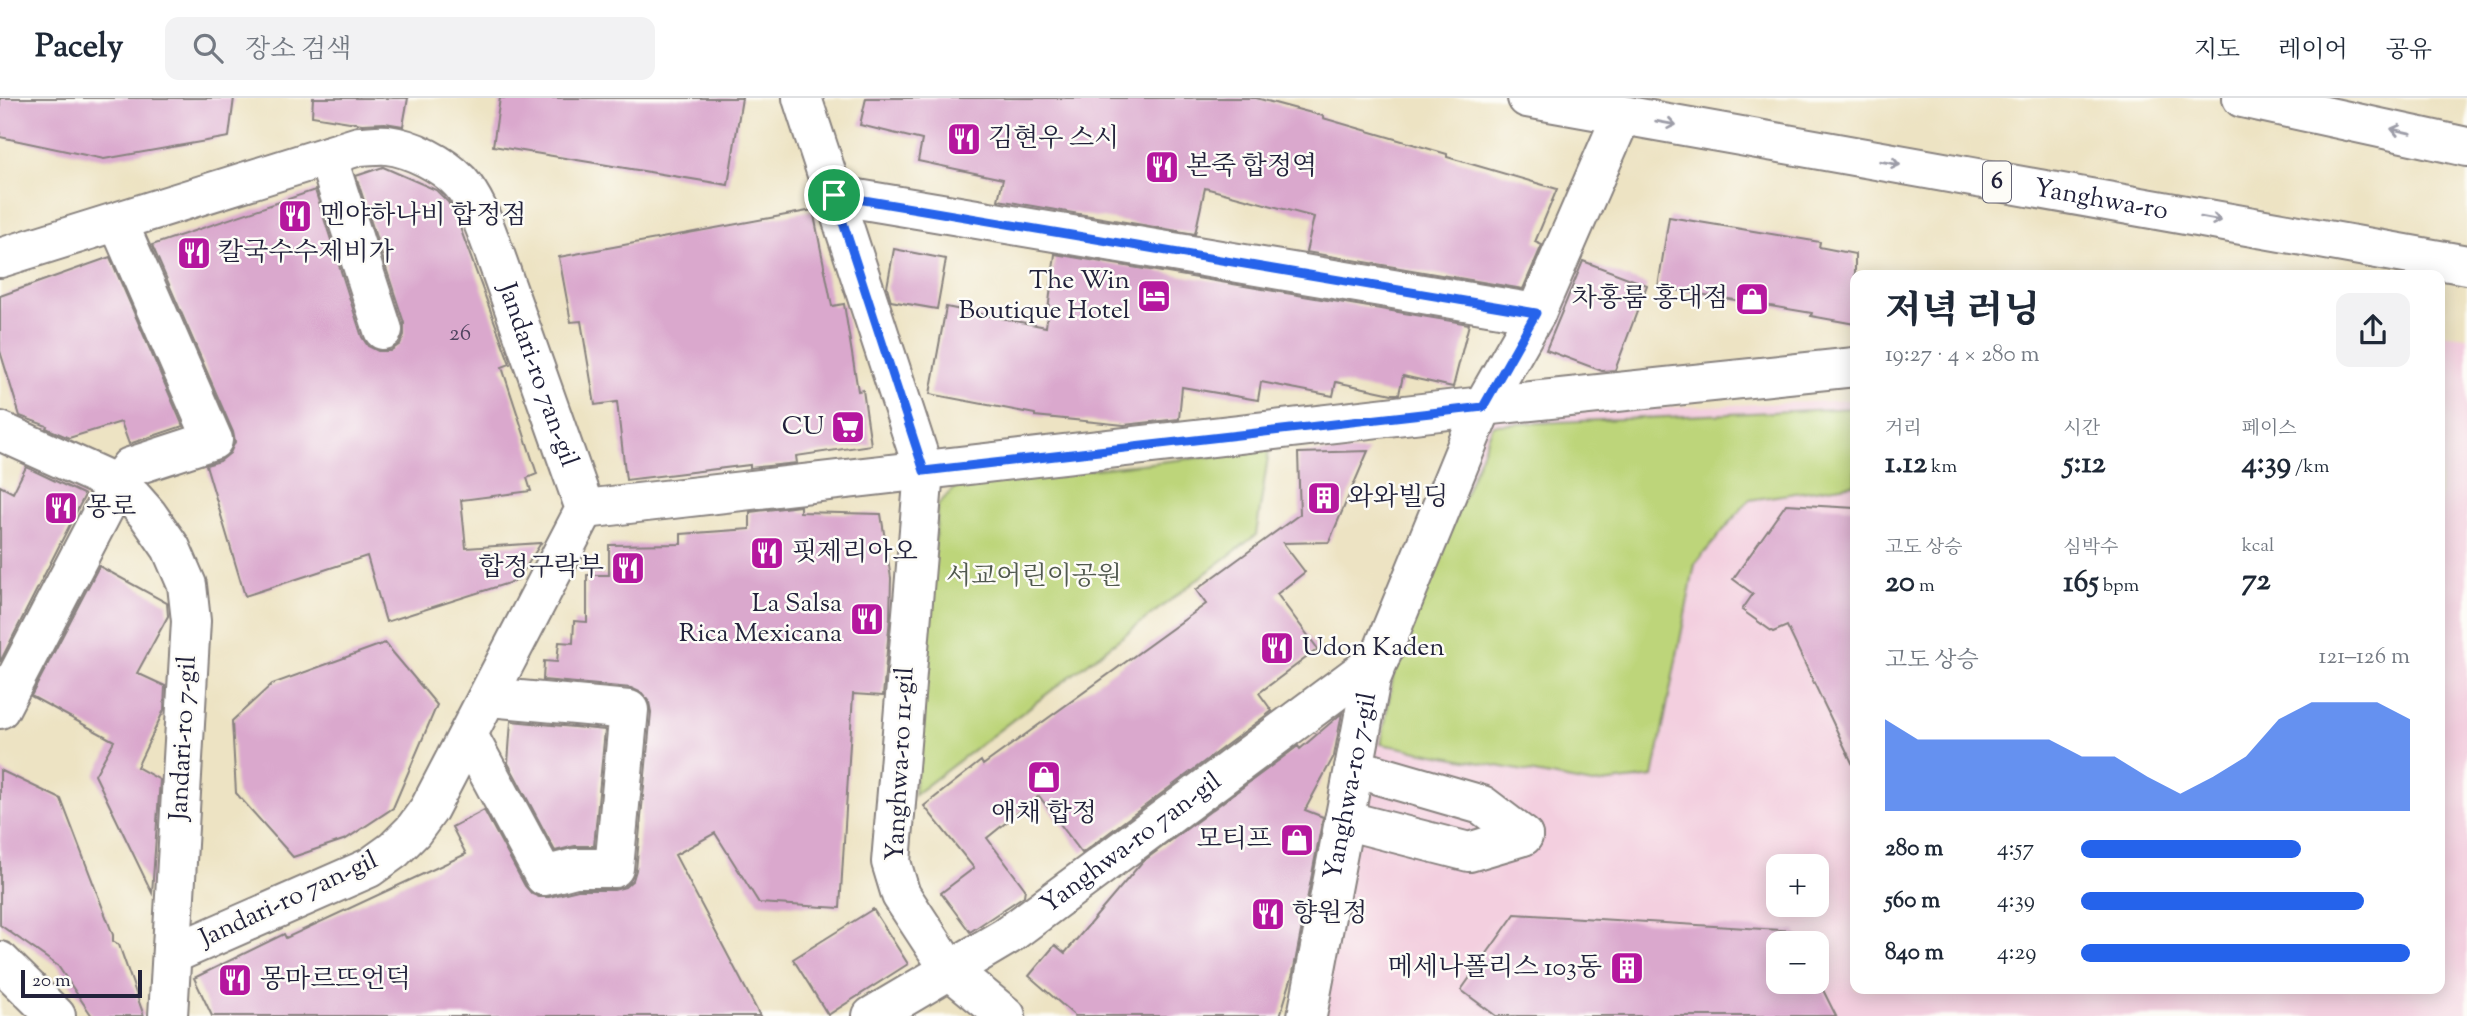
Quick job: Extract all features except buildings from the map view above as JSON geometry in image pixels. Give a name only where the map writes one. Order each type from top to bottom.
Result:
[{"type":"street","name":"Yanghwa-ro 11-gil","points":[[802,98],[924,471],[891,862],[901,895],[950,970],[1006,1016]]},
{"type":"street","name":"Yanghwa-ro","points":[[1527,98],[2467,265]]},
{"type":"street","points":[[2242,98],[2467,147]]},
{"type":"street","name":"Yanghwa-ro 7-gil","points":[[1307,1016],[1371,679],[1483,407],[1536,313],[1622,115]]},
{"type":"street","name":"Jandari-ro 7an-gil","points":[[0,258],[359,146],[387,145],[413,152],[439,166],[460,183],[476,207],[584,509],[489,697],[429,809],[414,831],[369,868],[173,954]]},
{"type":"street","points":[[327,156],[383,330]]},
{"type":"street","points":[[834,195],[1536,313]]},
{"type":"street","points":[[0,709],[117,484],[130,467],[213,439],[118,222]]},
{"type":"street","points":[[584,509],[1850,368]]},
{"type":"street","name":"Jandari-ro 7-gil","points":[[0,431],[117,484],[148,515],[171,548],[187,585],[191,621],[168,1016]]},
{"type":"street","name":"Yanghwa-ro 7an-gil","points":[[872,1016],[1007,936],[1380,658]]},
{"type":"street","points":[[468,735],[544,876],[575,869],[614,868],[629,710],[489,697]]},
{"type":"street","points":[[1344,820],[1469,852],[1523,836],[1482,805],[1354,768]]},
{"type":"street","points":[[0,961],[56,1016]]},
{"type":"shaded area","points":[[2445,335],[2467,337],[2467,1016],[1318,1016],[1387,661],[1488,415],[1850,400],[1850,994],[2445,994]]},
{"type":"green space","points":[[1850,408],[1850,485],[1749,500],[1695,564],[1653,777],[1593,784],[1381,744],[1395,666],[1493,425]]},
{"type":"green space","name":"서교어린이공원","points":[[1269,450],[1256,535],[914,795],[938,505],[958,484]]},
{"type":"place","name":"김현우 스시","points":[[964,139]]},
{"type":"place","name":"본죽 합정역","points":[[1162,167]]},
{"type":"place","name":"멘야하나비 합정점","points":[[295,216]]},
{"type":"place","name":"칼국수수제비가","points":[[194,253]]},
{"type":"place","name":"The Win Boutique Hotel","points":[[1154,296]]},
{"type":"place","name":"차홍룸 홍대점","points":[[1752,299]]},
{"type":"place","name":"CU","points":[[848,427]]},
{"type":"place","name":"와와빌딩","points":[[1324,498]]},
{"type":"place","name":"몽로","points":[[61,508]]},
{"type":"place","name":"핏제리아오","points":[[767,553]]},
{"type":"place","name":"합정구락부","points":[[628,568]]},
{"type":"place","name":"La Salsa Rica Mexicana","points":[[867,619]]},
{"type":"place","name":"Udon Kaden","points":[[1277,648]]},
{"type":"place","name":"애채 합정","points":[[1044,777]]},
{"type":"place","name":"모티프","points":[[1297,840]]},
{"type":"place","name":"향원정","points":[[1268,914]]},
{"type":"place","name":"메세나폴리스 103동","points":[[1627,968]]},
{"type":"place","name":"몽마르뜨언덕","points":[[235,980]]},
{"type":"route","points":[[834,195],[1536,313],[1483,407],[924,471],[834,195]]}]
